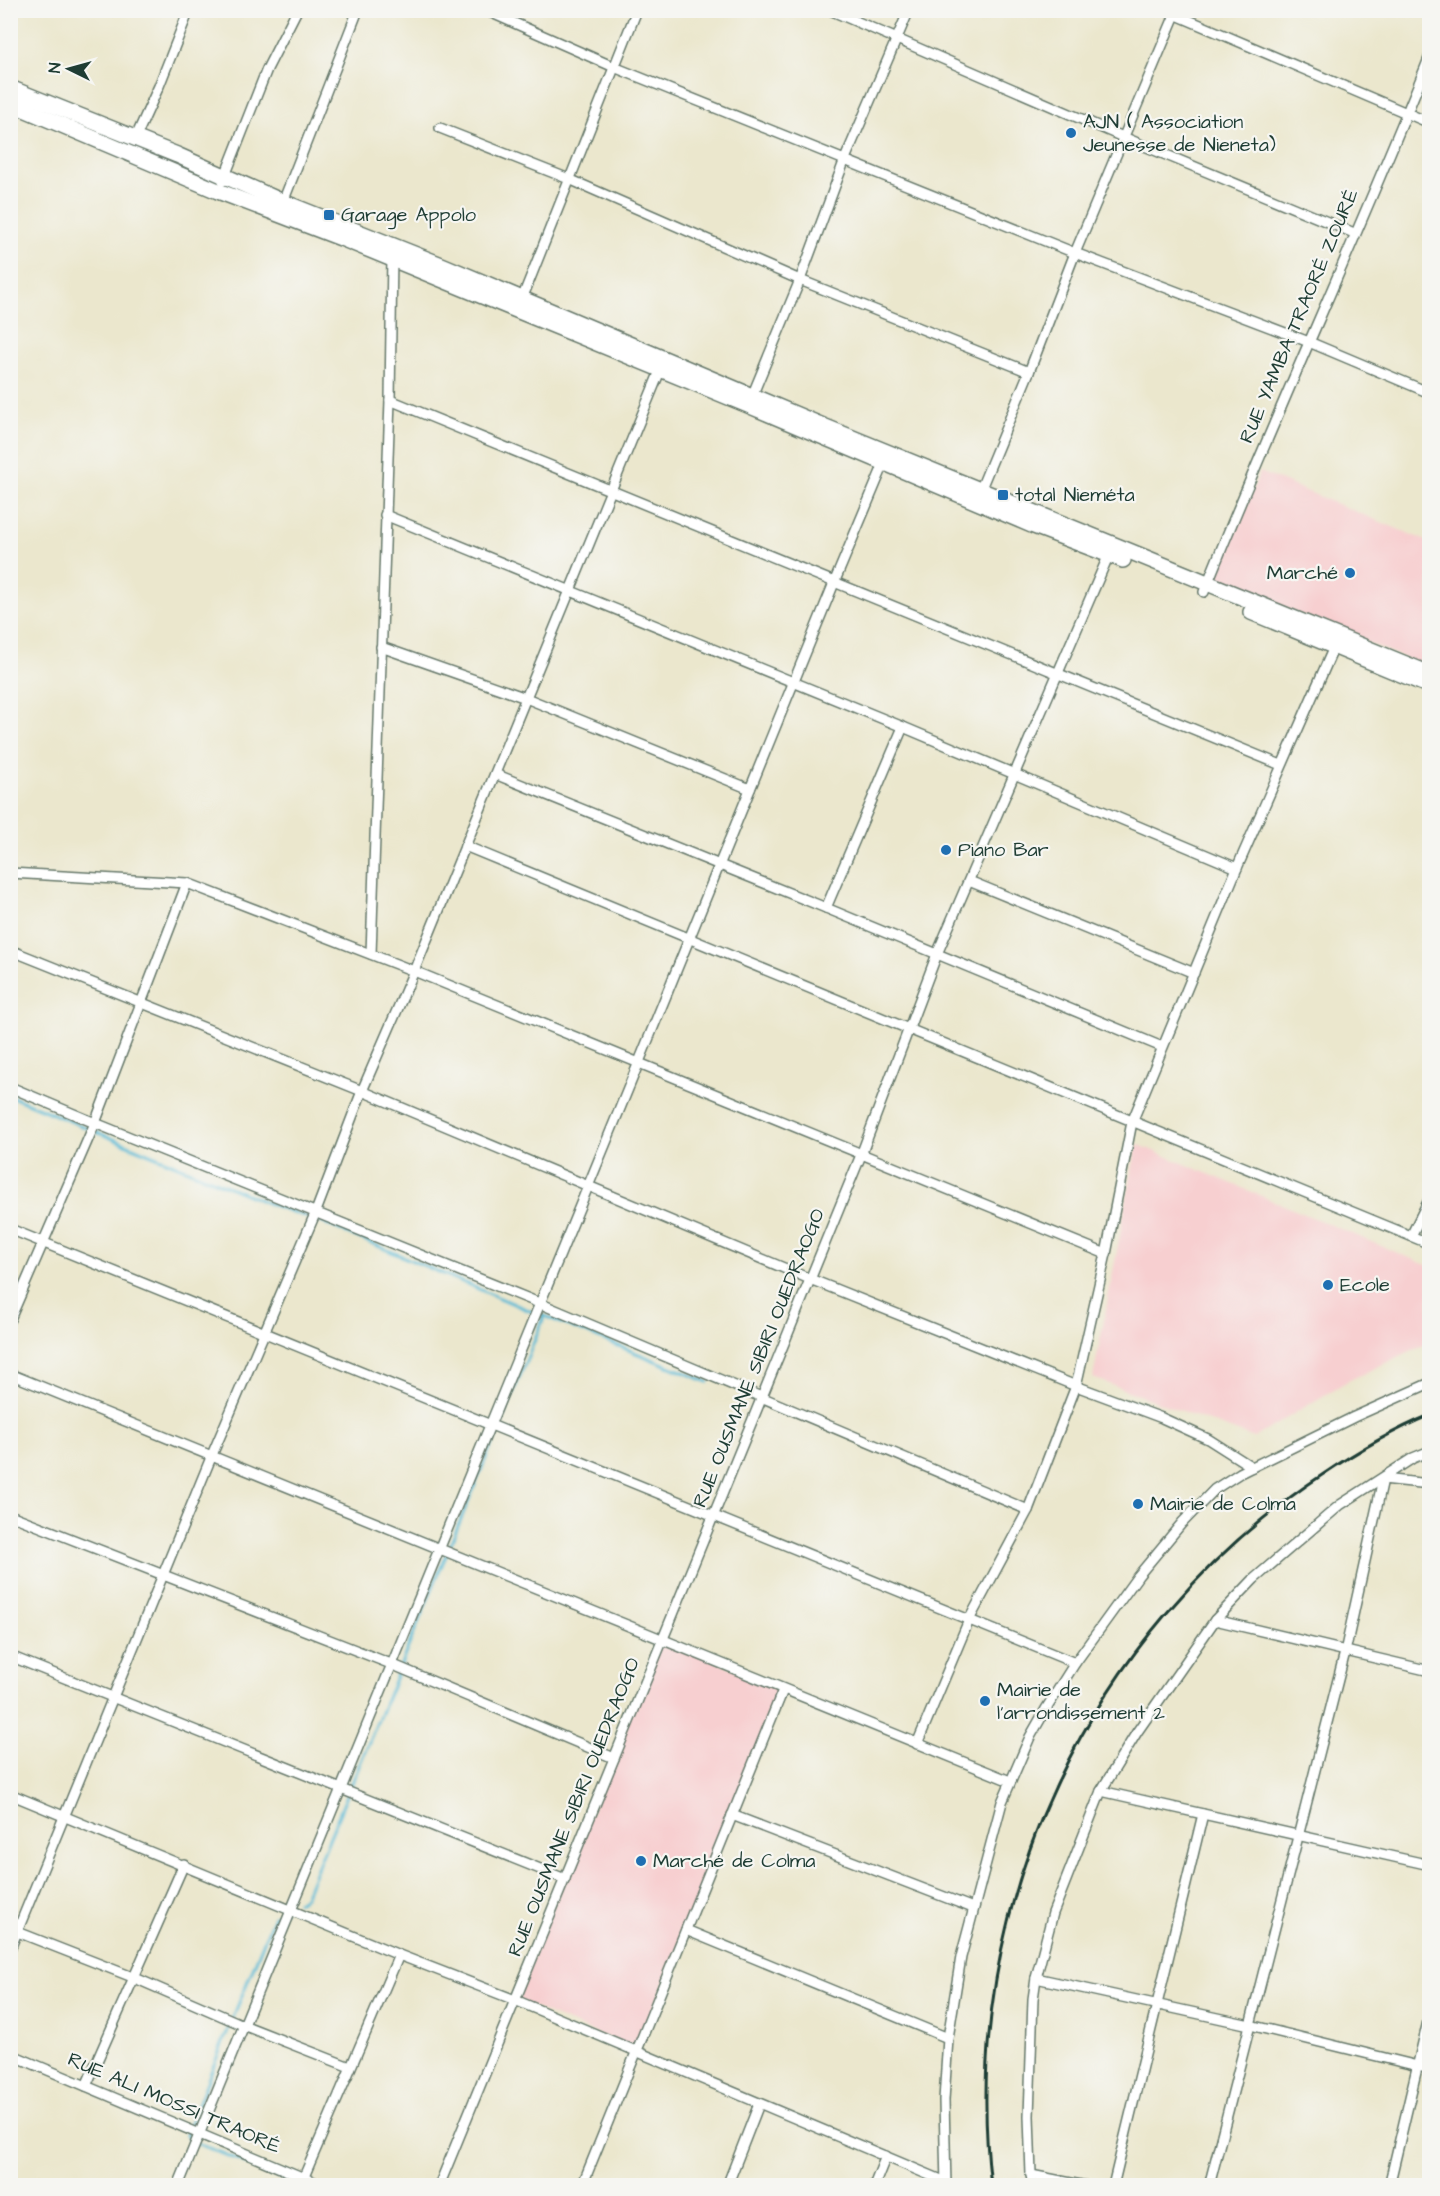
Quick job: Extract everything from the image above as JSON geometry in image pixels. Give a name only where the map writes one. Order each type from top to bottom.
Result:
[{"type":"main road","points":[[10,88],[225,176],[393,253],[887,458],[1206,587],[1430,674]]},
{"type":"main road","points":[[10,103],[218,191],[393,253]]},
{"type":"main road","points":[[1206,587],[1334,647],[1430,686]]},
{"type":"street","points":[[135,139],[189,10]]},
{"type":"street","points":[[218,191],[267,69],[297,10]]},
{"type":"street","points":[[283,202],[358,10]]},
{"type":"street","points":[[485,10],[614,67],[1075,253],[1309,342],[1430,393]]},
{"type":"street","points":[[520,306],[637,10]]},
{"type":"street","points":[[830,10],[1124,138],[1354,233]]},
{"type":"street","points":[[750,401],[800,280],[844,159],[909,10]]},
{"type":"street","points":[[978,495],[1075,253],[1124,138],[1172,12],[1430,123]]},
{"type":"street","name":"RUE YAMBA TRAORÉ ZOURÉ","points":[[1206,587],[1430,56]]},
{"type":"street","points":[[440,128],[569,179],[800,280],[1029,372]]},
{"type":"street","points":[[371,954],[393,253]]},
{"type":"street","points":[[10,1949],[14,1930],[65,1817],[212,1455],[315,1214],[362,1091],[414,971],[663,365]]},
{"type":"street","points":[[390,400],[1281,765]]},
{"type":"street","points":[[178,2186],[792,683],[887,458]]},
{"type":"street","points":[[386,515],[903,727],[1237,868]]},
{"type":"street","name":"RUE OUSMANE SIBIRI OUEDRAOGO","points":[[440,2186],[861,1155],[937,954],[1112,549]]},
{"type":"street","points":[[381,647],[526,698],[750,789]]},
{"type":"street","points":[[917,1744],[969,1620],[1028,1510],[1076,1386],[1106,1254],[1132,1122],[1237,868],[1334,647]]},
{"type":"street","points":[[826,908],[903,727]]},
{"type":"street","points":[[495,774],[1162,1047]]},
{"type":"street","points":[[465,846],[1430,1244]]},
{"type":"street","points":[[10,873],[187,883],[414,971],[1106,1254]]},
{"type":"street","points":[[969,881],[1194,973]]},
{"type":"street","points":[[10,1319],[94,1123],[187,883]]},
{"type":"street","points":[[10,950],[362,1091],[810,1279],[1076,1386],[1162,1418],[1199,1434],[1252,1467]]},
{"type":"street","points":[[10,1087],[315,1214],[539,1303],[1028,1510]]},
{"type":"street","points":[[1411,1236],[1430,1198]]},
{"type":"street","points":[[10,1229],[1075,1663]]},
{"type":"street","points":[[10,1374],[1010,1781]]},
{"type":"street","points":[[10,1794],[637,2050],[759,2104],[886,2156],[946,2184],[944,2100],[948,2038],[957,1980],[994,1825],[1010,1781],[1046,1709],[1075,1663],[1138,1576],[1182,1523],[1215,1489],[1252,1467],[1430,1383]]},
{"type":"street","points":[[1033,2186],[1030,2078],[1036,1978],[1053,1913],[1101,1791],[1137,1732],[1215,1620],[1254,1579],[1340,1505],[1413,1458],[1430,1451]]},
{"type":"street","points":[[1383,1479],[1430,1484]]},
{"type":"street","points":[[1209,2186],[1345,1652],[1383,1479]]},
{"type":"street","points":[[10,1515],[391,1664],[614,1758]]},
{"type":"street","points":[[1215,1620],[1430,1671]]},
{"type":"street","points":[[10,1656],[565,1879]]},
{"type":"street","points":[[582,2186],[783,1690]]},
{"type":"street","points":[[1101,1791],[1430,1865]]},
{"type":"street","points":[[1113,2186],[1203,1814]]},
{"type":"street","points":[[732,1815],[973,1908]]},
{"type":"street","points":[[86,2086],[184,1864]]},
{"type":"street","points":[[14,1930],[350,2067]]},
{"type":"street","points":[[686,1930],[948,2038]]},
{"type":"street","points":[[302,2181],[399,1954]]},
{"type":"street","points":[[1036,1978],[1250,2025],[1430,2069]]},
{"type":"street","points":[[1389,2186],[1430,2013]]},
{"type":"street","name":"RUE ALI MOSSI TRAORÉ","points":[[10,2054],[199,2134],[302,2181],[323,2186]]},
{"type":"street","points":[[728,2186],[759,2104]]},
{"type":"street","points":[[874,2186],[886,2156]]},
{"type":"street","points":[[1031,2175],[1086,2186]]},
{"type":"shaded area","points":[[1260,472],[1429,542],[1429,668],[1215,580]]},
{"type":"shaded area","points":[[1137,1144],[1429,1266],[1429,1342],[1346,1382],[1254,1438],[1093,1378]]},
{"type":"shaded area","points":[[662,1638],[783,1690],[637,2050],[515,2000]]},
{"type":"waterway","points":[[10,1096],[270,1204],[324,1223],[535,1313]]},
{"type":"waterway","points":[[542,1315],[708,1382]]},
{"type":"waterway","points":[[297,1902],[305,1897],[543,1320],[542,1316]]},
{"type":"waterway","points":[[284,1910],[274,1916],[186,2134],[189,2140],[298,2184]]},
{"type":"railway","points":[[991,2186],[986,2082],[996,1979],[1020,1879],[1057,1784],[1106,1695],[1167,1612],[1240,1539],[1335,1466],[1388,1435],[1430,1415]]},
{"type":"place","name":"AJN ( Association Jeunesse de Nieneta)","points":[[1071,133]]},
{"type":"place","name":"Garage Appolo","points":[[329,215]]},
{"type":"place","name":"total Nieméta","points":[[1003,495]]},
{"type":"place","name":"Marché","points":[[1350,573]]},
{"type":"place","name":"Piano Bar","points":[[946,850]]},
{"type":"place","name":"Ecole","points":[[1328,1285]]},
{"type":"place","name":"Mairie de Colma","points":[[1138,1504]]},
{"type":"place","name":"Mairie de l'arrondissement 2","points":[[985,1701]]},
{"type":"place","name":"Marché de Colma","points":[[641,1861]]}]
